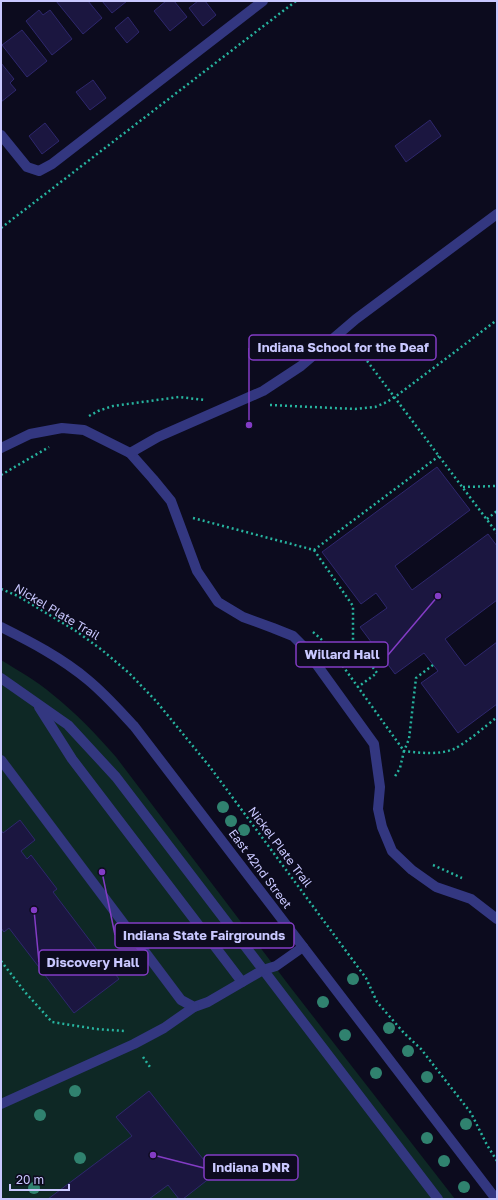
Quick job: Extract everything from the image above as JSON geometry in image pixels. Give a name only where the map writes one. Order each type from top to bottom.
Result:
[{"type":"street","points":[[1,135],[27,167],[39,170],[52,164],[263,1]]},
{"type":"street","points":[[130,453],[158,436],[263,391],[301,366],[356,319],[497,214]]},
{"type":"street","points":[[1,448],[30,434],[62,428],[84,430],[130,453],[171,502],[197,571],[218,602],[243,617],[293,636],[304,647],[374,744],[380,787],[378,810],[382,827],[392,851],[412,870],[436,887],[471,899],[497,919]]},
{"type":"street","name":"East 42nd Street","points":[[1,627],[48,652],[87,679],[115,705],[134,726],[496,1199]]},
{"type":"street","points":[[1,678],[68,725],[116,777],[438,1199]]},
{"type":"street","points":[[37,703],[72,759],[242,982]]},
{"type":"street","points":[[1,760],[181,1000],[194,1007]]},
{"type":"street","points":[[1,1104],[134,1044],[164,1028],[194,1007],[208,1002],[263,970],[276,966],[303,947]]},
{"type":"path","points":[[1,228],[296,1]]},
{"type":"path","points":[[268,405],[355,409],[375,407],[388,402],[497,320]]},
{"type":"path","points":[[343,330],[497,533]]},
{"type":"path","points":[[87,417],[98,411],[113,406],[179,397],[209,400]]},
{"type":"path","points":[[1,475],[50,446]]},
{"type":"path","points":[[314,550],[439,456]]},
{"type":"path","points":[[462,487],[497,486]]},
{"type":"path","points":[[486,519],[497,512]]},
{"type":"path","points":[[175,513],[314,550],[353,606],[353,642],[368,660],[376,673],[358,687]]},
{"type":"path","name":"Nickel Plate Trail","points":[[1,589],[18,596],[81,635],[102,650],[129,673],[156,701],[210,767],[366,978],[377,1002],[404,1033],[422,1049],[471,1113],[497,1161]]},
{"type":"path","points":[[341,664],[360,650]]},
{"type":"path","points":[[368,660],[378,652]]},
{"type":"path","points":[[433,665],[416,678],[409,739],[404,752],[442,752],[454,748],[497,717]]},
{"type":"path","points":[[1,961],[25,992],[52,1022],[96,1029],[125,1031],[150,1067]]},
{"type":"green space","points":[[1,660],[34,680],[61,701],[86,724],[116,757],[291,988],[455,1199],[1,1199]]},
{"type":"building","points":[[56,1],[88,1],[102,18],[83,34]]},
{"type":"building","points":[[102,1],[127,1],[112,13]]},
{"type":"building","points":[[166,1],[174,1],[187,17],[170,31],[154,11]]},
{"type":"building","points":[[198,1],[205,1],[216,15],[203,26],[189,8]]},
{"type":"building","points":[[39,10],[43,15],[50,10],[72,39],[52,55],[26,21]]},
{"type":"building","points":[[128,17],[139,32],[127,43],[115,28]]},
{"type":"building","points":[[22,30],[47,61],[27,77],[2,45]]},
{"type":"building","points":[[1,63],[14,79],[10,83],[16,90],[1,102]]},
{"type":"building","points":[[93,80],[106,98],[90,110],[76,92]]},
{"type":"building","points":[[430,120],[441,136],[406,162],[395,146]]},
{"type":"building","points":[[45,123],[59,141],[42,154],[29,136]]},
{"type":"building","points":[[437,467],[470,510],[395,566],[412,590],[488,534],[497,546],[497,600],[445,639],[465,666],[497,642],[497,704],[458,733],[421,683],[438,671],[424,653],[395,674],[360,627],[387,608],[376,593],[361,604],[322,552]]},
{"type":"building","points":[[20,820],[35,840],[21,851],[27,859],[31,855],[57,889],[53,892],[119,979],[74,1013],[9,928],[4,932],[1,928],[1,830],[3,833]]},
{"type":"building","points":[[149,1091],[215,1174],[183,1199],[179,1199],[168,1185],[149,1199],[48,1199],[132,1136],[116,1117]]},
{"type":"place","name":"Indiana School for the Deaf","points":[[249,425]]},
{"type":"place","name":"Willard Hall","points":[[438,596]]},
{"type":"place","name":"Indiana State Fairgrounds","points":[[102,872]]},
{"type":"place","name":"Discovery Hall","points":[[34,910]]},
{"type":"place","name":"Indiana DNR","points":[[153,1155]]}]
